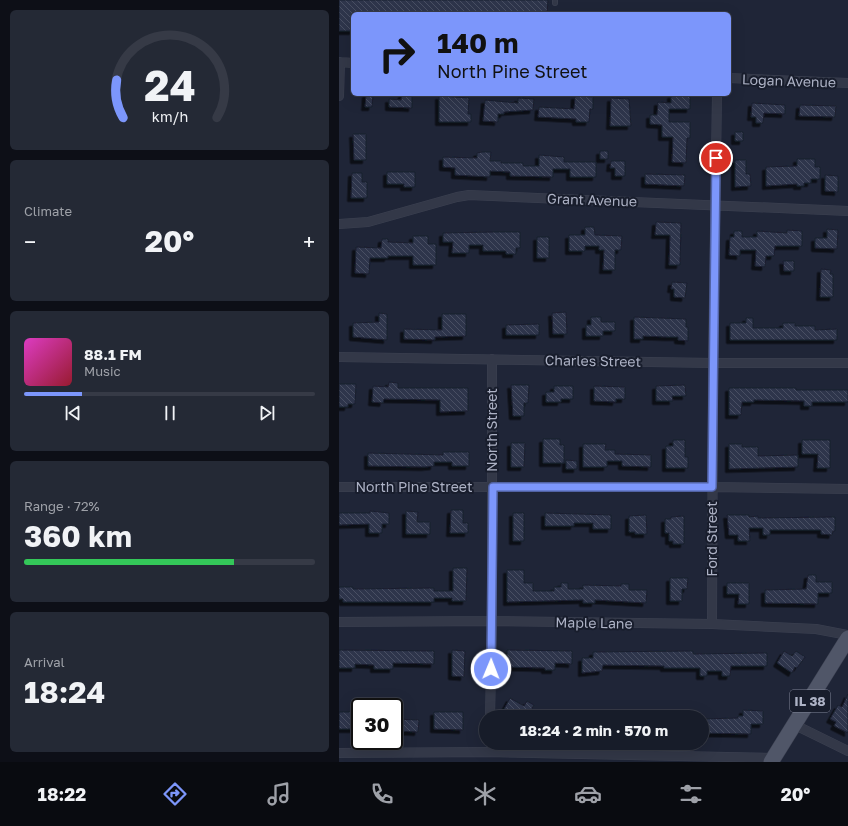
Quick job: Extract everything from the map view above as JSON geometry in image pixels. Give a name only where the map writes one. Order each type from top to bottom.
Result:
[{"type":"main road","name":"IL 38","points":[[773,760],[848,638]]},
{"type":"street","points":[[339,96],[339,62],[351,63]]},
{"type":"street","name":"Logan Avenue","points":[[731,78],[848,83]]},
{"type":"street","name":"Ford Street","points":[[712,624],[713,363],[717,96]]},
{"type":"street","name":"Grant Avenue","points":[[339,224],[367,222],[469,195],[848,211]]},
{"type":"street","name":"Charles Street","points":[[339,357],[713,363],[848,363]]},
{"type":"street","name":"North Street","points":[[490,710],[493,621],[492,360]]},
{"type":"street","name":"North Pine Street","points":[[339,487],[712,487],[848,490]]},
{"type":"street","name":"Maple Lane","points":[[339,622],[493,621],[712,624],[816,629],[848,635]]},
{"type":"street","points":[[795,726],[848,751]]},
{"type":"street","points":[[339,753],[479,748]]},
{"type":"street","points":[[536,750],[773,760]]},
{"type":"building","points":[[339,0],[548,0],[547,12],[351,12],[351,31],[339,31]]},
{"type":"building","points":[[366,96],[373,96],[372,107],[365,107]]},
{"type":"building","points":[[402,96],[412,96],[412,108],[389,107],[389,99],[401,100]]},
{"type":"building","points":[[439,96],[469,98],[468,114],[471,114],[471,122],[439,122]]},
{"type":"building","points":[[575,96],[593,97],[593,109],[590,109],[589,122],[576,122],[576,119],[538,117],[539,107],[574,109]]},
{"type":"building","points":[[671,96],[690,96],[690,109],[669,109],[669,122],[690,122],[690,138],[687,138],[686,163],[672,162],[673,137],[662,137],[662,125],[650,124],[650,115],[657,115],[658,102],[671,103]]},
{"type":"building","points":[[518,98],[534,99],[533,110],[504,112],[504,114],[498,114],[498,122],[483,121],[485,100],[518,103]]},
{"type":"building","points":[[611,98],[629,99],[631,126],[610,126]]},
{"type":"building","points":[[752,103],[785,105],[785,114],[764,113],[763,123],[756,123],[756,117],[751,117]]},
{"type":"building","points":[[800,105],[836,106],[835,117],[799,116]]},
{"type":"building","points":[[735,132],[743,132],[743,141],[735,141]]},
{"type":"building","points":[[353,134],[366,134],[366,160],[354,160]]},
{"type":"building","points":[[600,151],[608,151],[608,159],[600,159]]},
{"type":"building","points":[[491,152],[490,161],[501,161],[501,163],[523,163],[523,166],[539,166],[539,155],[564,157],[564,162],[596,162],[596,177],[570,177],[570,169],[553,169],[553,177],[510,176],[510,172],[490,171],[490,177],[455,175],[455,168],[443,167],[443,157],[477,158],[477,153]]},
{"type":"building","points":[[797,159],[815,159],[815,167],[820,167],[820,179],[811,179],[811,183],[804,183],[804,186],[797,186],[797,184],[766,186],[766,167],[797,166]]},
{"type":"building","points":[[735,160],[746,160],[746,174],[750,174],[751,186],[735,187]]},
{"type":"building","points":[[611,161],[625,161],[625,176],[615,176],[615,168],[610,168]]},
{"type":"building","points":[[387,172],[415,172],[415,187],[404,187],[404,184],[387,184]]},
{"type":"building","points":[[352,173],[362,173],[362,182],[367,182],[367,198],[351,198]]},
{"type":"building","points":[[645,174],[685,175],[684,186],[645,184]]},
{"type":"building","points":[[825,175],[838,176],[838,192],[825,191]]},
{"type":"building","points":[[656,222],[681,223],[680,265],[669,265],[670,235],[655,235]]},
{"type":"building","points":[[585,227],[594,227],[595,235],[622,236],[621,250],[615,250],[615,270],[603,270],[604,250],[599,250],[599,246],[585,246],[585,251],[569,251],[569,235],[585,235]]},
{"type":"building","points":[[827,229],[838,230],[837,249],[815,248],[815,238],[827,238]]},
{"type":"building","points":[[787,230],[802,231],[802,246],[775,246],[774,256],[766,256],[765,267],[755,266],[756,250],[740,250],[740,256],[729,255],[730,237],[734,237],[734,231],[742,231],[742,237],[757,237],[757,231],[787,233]]},
{"type":"building","points":[[520,232],[520,248],[516,248],[516,254],[506,254],[506,251],[483,251],[483,245],[469,245],[469,253],[452,253],[453,242],[443,242],[443,233]]},
{"type":"building","points":[[413,236],[428,236],[428,244],[436,244],[436,265],[413,265],[413,256],[388,256],[388,258],[370,258],[369,274],[355,273],[356,247],[381,248],[382,239],[388,239],[388,242],[413,243]]},
{"type":"building","points":[[537,237],[549,237],[549,258],[537,258]]},
{"type":"building","points":[[783,261],[794,261],[794,271],[784,271]]},
{"type":"building","points":[[821,269],[831,270],[830,274],[833,274],[833,297],[820,297]]},
{"type":"building","points":[[672,282],[687,283],[685,298],[674,297],[674,289],[671,289]]},
{"type":"building","points":[[566,312],[567,334],[553,334],[552,313]]},
{"type":"building","points":[[379,313],[387,314],[387,340],[353,337],[353,323],[379,322]]},
{"type":"building","points":[[442,314],[466,314],[466,336],[435,337],[435,340],[404,339],[404,329],[442,330]]},
{"type":"building","points":[[591,317],[601,317],[601,322],[615,322],[615,331],[603,331],[603,336],[586,336],[586,325],[591,325]]},
{"type":"building","points":[[634,317],[686,319],[686,327],[688,327],[688,341],[678,340],[678,337],[643,336],[643,339],[634,339]]},
{"type":"building","points":[[746,318],[753,318],[753,328],[783,328],[783,323],[795,323],[795,326],[815,326],[815,330],[837,329],[837,340],[730,340],[730,323],[746,323]]},
{"type":"building","points":[[539,324],[539,335],[506,335],[506,325]]},
{"type":"building","points":[[389,382],[398,383],[398,388],[468,388],[468,411],[440,412],[440,400],[384,399],[383,403],[372,402],[373,386],[388,387]]},
{"type":"building","points":[[339,384],[356,384],[355,404],[348,404],[348,407],[339,407]]},
{"type":"building","points":[[511,385],[529,385],[528,403],[524,403],[524,416],[513,416]]},
{"type":"building","points":[[685,385],[686,396],[672,396],[673,401],[656,401],[656,386]]},
{"type":"building","points":[[554,386],[573,386],[573,399],[561,399],[561,402],[546,402],[546,392],[554,392]]},
{"type":"building","points":[[594,386],[625,387],[625,399],[616,399],[616,402],[594,401]]},
{"type":"building","points":[[729,388],[848,390],[848,402],[812,402],[812,406],[804,406],[804,401],[754,400],[754,402],[742,402],[741,415],[729,415]]},
{"type":"building","points":[[543,439],[560,439],[560,445],[564,445],[564,463],[543,463]]},
{"type":"building","points":[[673,440],[685,440],[685,457],[688,457],[688,468],[666,468],[666,446],[673,446]]},
{"type":"building","points":[[802,440],[830,440],[830,468],[817,468],[818,454],[802,454]]},
{"type":"building","points":[[511,443],[525,443],[524,467],[511,467]]},
{"type":"building","points":[[583,444],[606,444],[605,450],[615,450],[615,454],[651,455],[651,467],[622,466],[622,461],[607,461],[607,467],[583,467]]},
{"type":"building","points":[[729,444],[742,444],[742,447],[758,447],[758,456],[798,455],[798,467],[729,469]]},
{"type":"building","points":[[443,452],[469,452],[469,466],[452,466],[452,462],[434,462],[434,466],[425,467],[368,466],[368,453],[443,455]]},
{"type":"building","points":[[566,460],[577,461],[577,469],[566,469]]},
{"type":"building","points":[[451,510],[463,510],[463,523],[468,523],[468,533],[450,533]]},
{"type":"building","points":[[370,511],[389,513],[389,524],[382,524],[382,533],[369,533],[369,524],[339,525],[339,513],[370,513]]},
{"type":"building","points":[[406,511],[418,512],[417,522],[430,522],[430,534],[406,534]]},
{"type":"building","points":[[513,513],[524,513],[524,541],[513,541]]},
{"type":"building","points":[[545,513],[611,515],[611,529],[593,529],[593,523],[574,523],[574,526],[545,526]]},
{"type":"building","points":[[646,515],[647,534],[635,534],[635,532],[629,532],[629,516]]},
{"type":"building","points":[[727,515],[749,515],[749,517],[758,516],[758,518],[835,517],[835,531],[833,531],[832,535],[821,534],[821,530],[770,530],[770,535],[763,535],[763,528],[749,528],[750,541],[738,541],[738,535],[729,535]]},
{"type":"building","points":[[684,516],[684,544],[673,544],[673,541],[669,541],[669,533],[665,533],[665,519]]},
{"type":"building","points":[[453,568],[467,568],[466,601],[452,601],[452,598],[434,598],[434,602],[343,602],[343,599],[339,599],[339,587],[353,587],[353,589],[434,588],[434,591],[453,591]]},
{"type":"building","points":[[507,570],[524,570],[524,583],[533,583],[533,591],[554,591],[554,587],[561,587],[561,583],[568,583],[568,589],[583,589],[583,585],[621,586],[621,584],[629,584],[629,590],[647,590],[646,603],[595,600],[595,603],[583,603],[583,600],[507,602]]},
{"type":"building","points":[[808,575],[816,575],[816,582],[832,582],[832,593],[818,593],[818,604],[765,603],[765,590],[806,589]]},
{"type":"building","points":[[670,578],[688,578],[687,589],[682,589],[682,601],[670,601]]},
{"type":"building","points":[[727,583],[749,583],[749,604],[738,604],[739,594],[727,594]]},
{"type":"building","points":[[339,650],[434,651],[434,664],[393,663],[393,669],[374,669],[374,665],[355,664],[355,668],[339,668]]},
{"type":"building","points":[[452,650],[465,651],[464,677],[452,676]]},
{"type":"building","points":[[507,650],[572,651],[572,664],[555,663],[555,670],[545,670],[545,668],[507,667]]},
{"type":"building","points":[[693,651],[693,654],[767,653],[767,666],[731,666],[730,676],[722,676],[722,671],[707,671],[707,676],[700,676],[700,668],[664,668],[664,666],[603,665],[602,671],[582,673],[582,658],[593,658],[593,652]]},
{"type":"building","points":[[784,651],[792,656],[796,651],[805,657],[797,668],[795,667],[792,673],[777,663]]},
{"type":"building","points":[[848,694],[848,733],[834,726],[836,722],[830,719],[838,705],[842,707]]},
{"type":"building","points":[[510,698],[524,706],[527,701],[534,705],[531,710],[504,709]]},
{"type":"building","points":[[743,710],[763,711],[763,724],[751,724],[751,734],[709,733],[709,719],[738,718],[738,716],[743,716]]},
{"type":"building","points":[[339,712],[351,712],[351,729],[339,729]]},
{"type":"building","points":[[434,712],[463,712],[463,730],[434,729]]},
{"type":"building","points":[[403,719],[419,720],[418,732],[403,731]]},
{"type":"route","points":[[491,669],[493,621],[493,487],[712,487],[716,158]]}]
